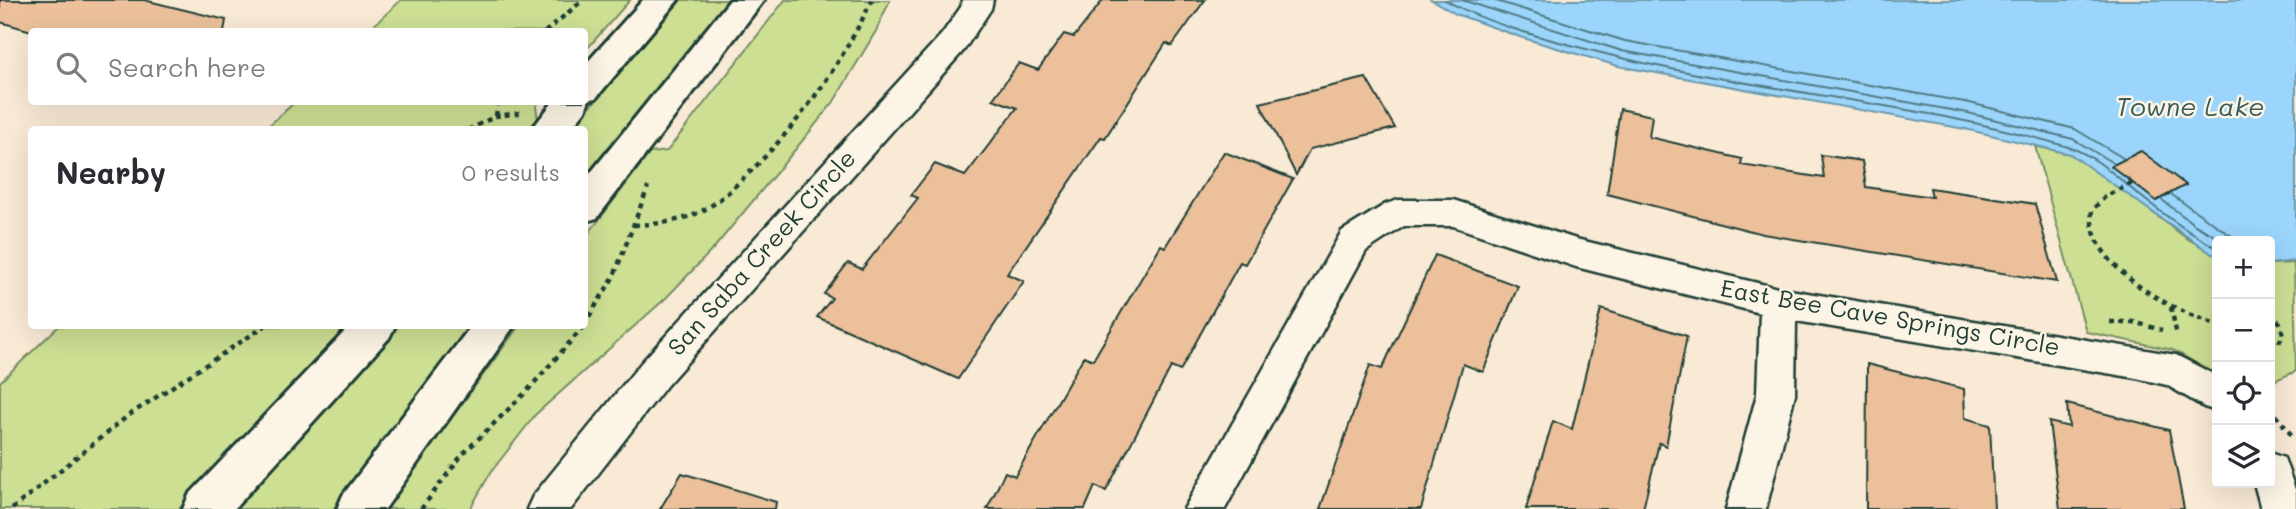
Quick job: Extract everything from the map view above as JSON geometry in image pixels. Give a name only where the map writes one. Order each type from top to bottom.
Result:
[{"type":"main road","points":[[588,84],[662,0]]},
{"type":"main road","points":[[588,203],[748,0]]},
{"type":"main road","points":[[537,121],[567,105]]},
{"type":"main road","points":[[205,509],[372,329]]},
{"type":"main road","points":[[359,509],[492,329]]},
{"type":"street","name":"San Saba Creek Circle","points":[[547,509],[654,374],[953,42],[976,9],[978,0]]},
{"type":"street","name":"East Bee Cave Springs Circle","points":[[1204,509],[1354,241],[1398,213],[1453,213],[1576,253],[1778,303],[2136,362],[2176,372],[2212,392]]},
{"type":"street","points":[[1746,509],[1776,394],[1778,303]]},
{"type":"street","points":[[2275,488],[2281,509]]},
{"type":"path","points":[[550,28],[583,0]]},
{"type":"path","points":[[588,320],[600,304],[634,225],[668,223],[687,218],[720,200],[745,178],[788,134],[824,86],[857,33],[872,0]]},
{"type":"path","points":[[496,116],[498,105]]},
{"type":"path","points":[[476,126],[496,116],[537,121]]},
{"type":"path","points":[[2133,183],[2097,203],[2092,210],[2092,231],[2109,258],[2170,305],[2201,321],[2212,323]]},
{"type":"path","points":[[2170,305],[2174,313],[2177,337]]},
{"type":"path","points":[[2275,318],[2281,324],[2284,337],[2275,344]]},
{"type":"path","points":[[12,509],[129,415],[260,329]]},
{"type":"path","points":[[421,509],[462,455],[536,382],[581,329]]},
{"type":"path","points":[[2275,414],[2292,436]]},
{"type":"green space","points":[[401,0],[630,0],[588,48],[588,28],[371,28]]},
{"type":"green space","points":[[681,0],[732,0],[588,177],[588,126],[573,126]]},
{"type":"green space","points":[[785,0],[890,0],[876,31],[833,103],[781,167],[714,248],[666,298],[536,414],[491,472],[470,509],[385,509],[517,329],[588,329],[588,234],[650,153],[667,151]]},
{"type":"green space","points":[[292,105],[537,105],[538,120],[532,126],[268,126]]},
{"type":"green space","points":[[2035,146],[2070,154],[2098,171],[2186,238],[2212,252],[2212,372],[2173,350],[2086,332]]},
{"type":"green space","points":[[2294,263],[2296,371],[2275,381],[2275,299],[2275,264]]},
{"type":"green space","points":[[56,329],[347,329],[179,509],[0,509],[0,382]]},
{"type":"green space","points":[[395,329],[472,329],[333,509],[233,509]]},
{"type":"water","name":"Towne Lake","points":[[1432,0],[2296,0],[2296,261],[2275,263],[2275,236],[2212,236],[2212,254],[2070,154],[1965,129],[1618,66],[1523,38],[1456,14]]},
{"type":"building","points":[[0,0],[144,0],[226,20],[225,28],[28,30],[0,22]]},
{"type":"building","points":[[1103,0],[1205,0],[1172,46],[1166,43],[1105,138],[1101,137],[1007,274],[1024,281],[958,379],[817,317],[832,298],[824,294],[848,263],[862,269],[918,198],[911,195],[935,164],[965,176],[1017,108],[993,99],[1019,63],[1038,70],[1064,34],[1074,37]]},
{"type":"building","points":[[1366,78],[1395,128],[1310,149],[1296,175],[1260,103]]},
{"type":"building","points":[[1620,109],[1652,116],[1649,137],[1742,159],[1741,165],[1824,178],[1821,155],[1862,161],[1866,187],[1932,197],[1930,188],[2035,204],[2057,282],[1763,234],[1607,194]]},
{"type":"building","points":[[2141,151],[2186,185],[2156,201],[2111,166]]},
{"type":"building","points":[[1224,152],[1293,179],[1245,264],[1240,262],[1180,371],[1171,367],[1106,491],[1095,486],[1085,509],[987,509],[1005,472],[1015,476],[1084,356],[1093,360],[1161,245],[1165,247]]},
{"type":"building","points":[[1435,255],[1518,286],[1483,372],[1463,364],[1421,509],[1320,509],[1370,365],[1382,369]]},
{"type":"building","points":[[1601,309],[1687,336],[1666,446],[1659,443],[1643,509],[1526,509],[1553,421],[1572,429]]},
{"type":"building","points":[[1867,364],[1964,389],[1965,418],[1990,425],[1994,509],[1866,509]]},
{"type":"building","points":[[2067,404],[2169,430],[2184,509],[2060,509],[2049,422],[2069,427]]},
{"type":"building","points":[[682,473],[776,502],[775,509],[660,509]]}]
